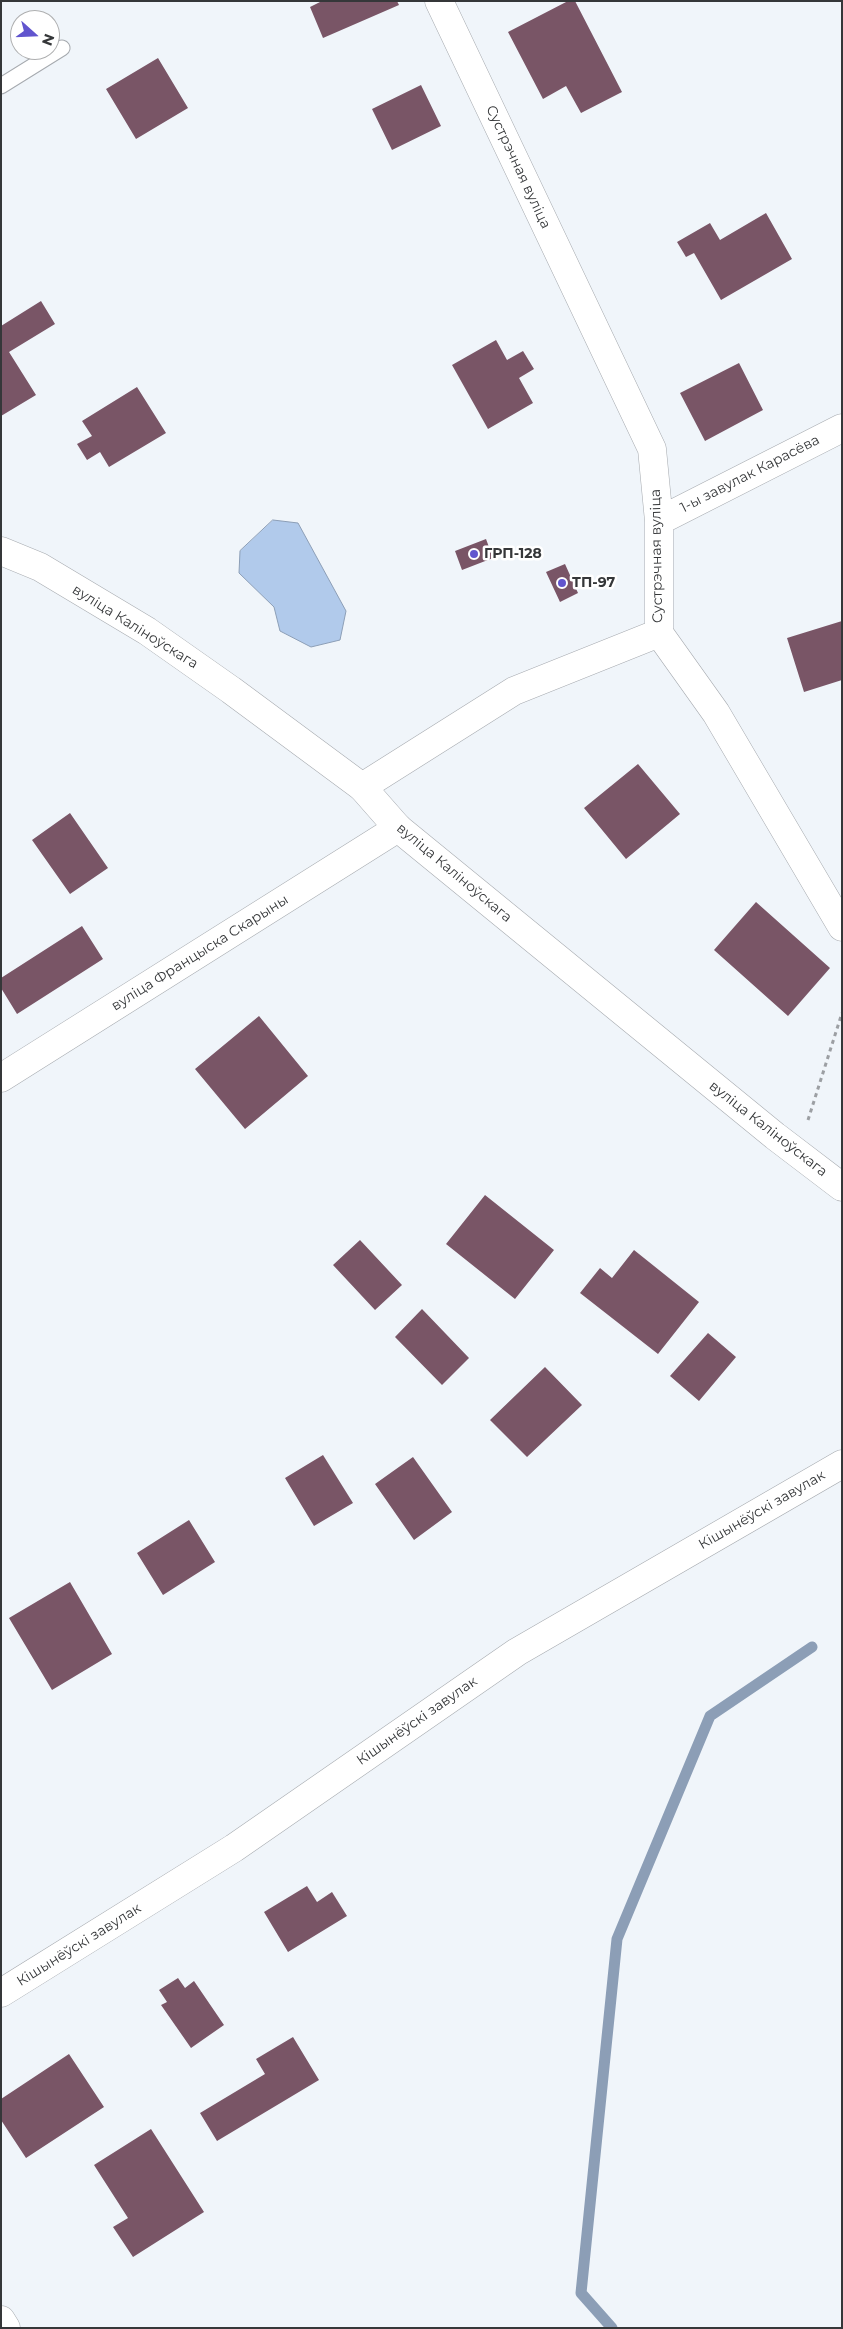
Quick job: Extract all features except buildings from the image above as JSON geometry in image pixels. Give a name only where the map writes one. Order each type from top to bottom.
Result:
[{"type":"street","name":"Сустрэчная вуліца","points":[[439,1],[652,449],[659,520],[659,634],[716,713],[842,927]]},
{"type":"street","name":"1-ы завулак Карасёва","points":[[659,520],[842,428]]},
{"type":"street","name":"вуліца Каліноўскага","points":[[1,551],[40,568],[147,632],[231,690],[362,787],[398,828],[798,1153],[842,1186]]},
{"type":"street","points":[[362,787],[448,731],[514,692],[659,634]]},
{"type":"street","name":"вуліца Францыска Скарыны","points":[[1,1078],[398,828]]},
{"type":"street","name":"Кішынёўскі завулак","points":[[1,1993],[234,1848],[516,1652],[842,1464]]},
{"type":"street","points":[[1,2320],[6,2328]]},
{"type":"lane","points":[[1,86],[62,48]]},
{"type":"path","points":[[798,1153],[842,1013]]},
{"type":"water","points":[[273,520],[298,523],[346,611],[340,640],[311,647],[280,631],[274,607],[239,573],[240,551]]},
{"type":"waterway","points":[[612,2328],[581,2293],[617,1939],[710,1716],[812,1647]]},
{"type":"place","name":"ГРП-128","points":[[474,554]]},
{"type":"place","name":"ТП-97","points":[[562,583]]}]
